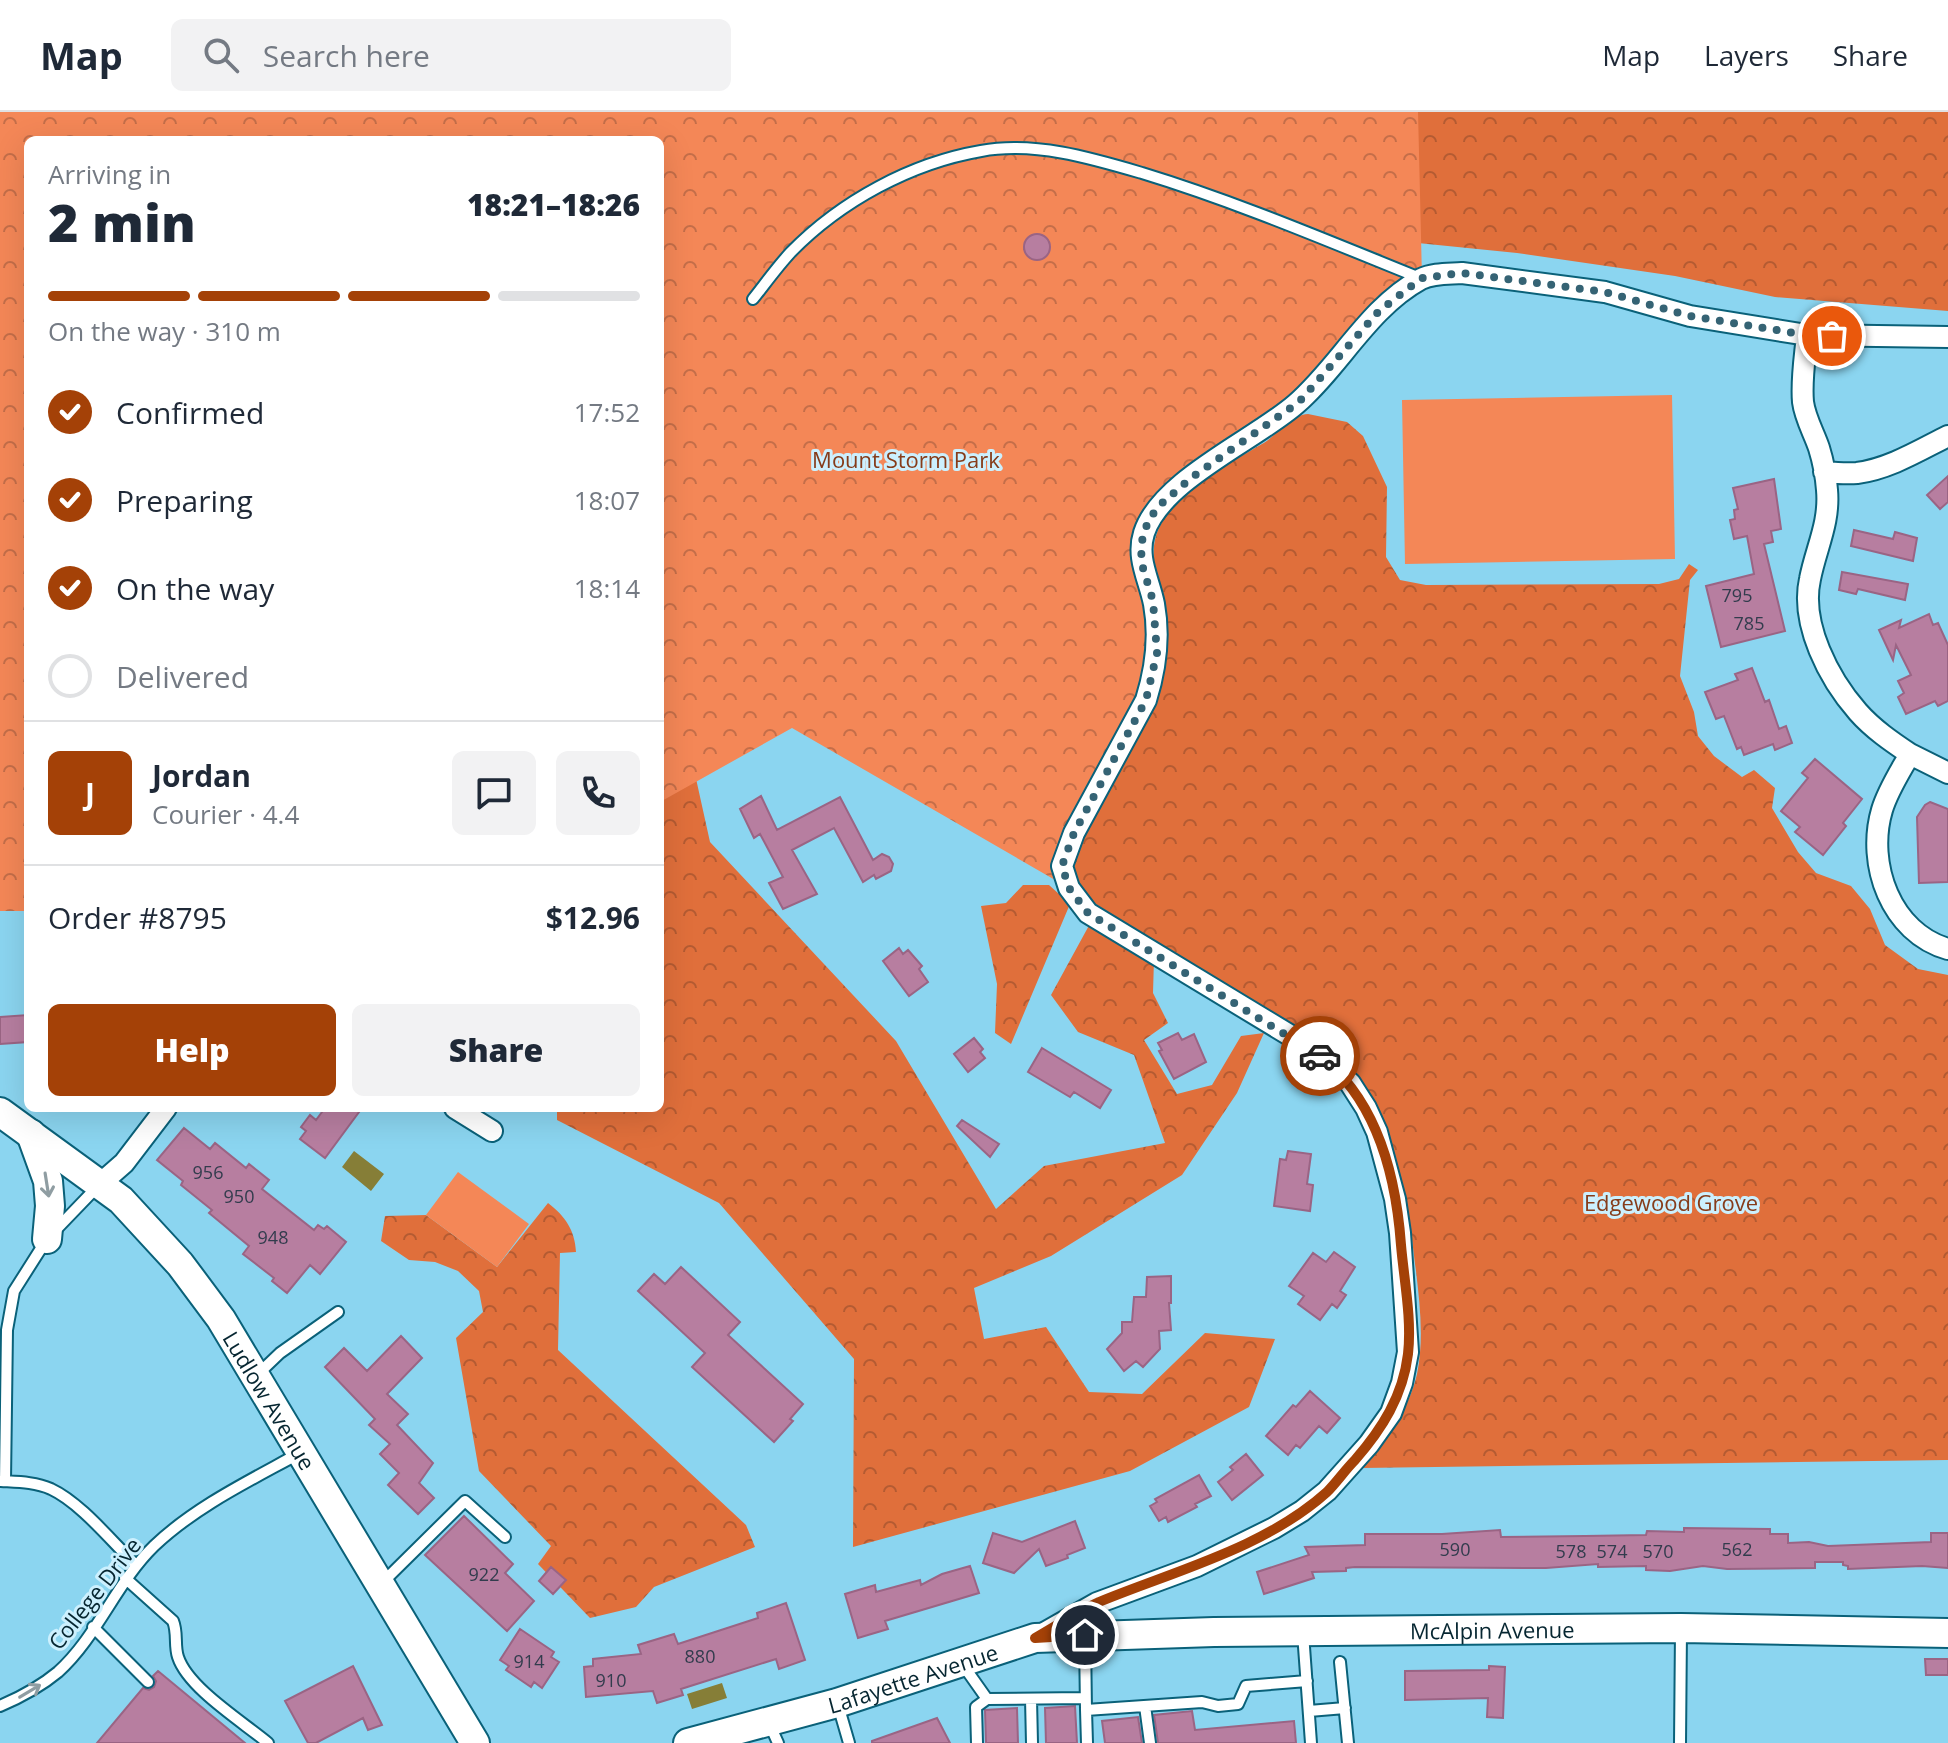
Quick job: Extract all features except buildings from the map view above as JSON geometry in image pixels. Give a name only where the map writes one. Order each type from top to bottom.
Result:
[{"type":"street","points":[[1422,278],[1462,273],[1605,292],[1690,316],[1807,335],[1948,337]]},
{"type":"street","name":"Lafayette Avenue","points":[[688,1743],[773,1732],[837,1703],[1035,1638],[1097,1603],[1197,1566],[1302,1511],[1327,1491],[1369,1444],[1391,1413],[1402,1383],[1408,1352],[1397,1210],[1377,1132],[1359,1096],[1332,1065],[1306,1045],[1088,913],[1069,888],[1062,866],[1074,833],[1139,714],[1153,677],[1157,627],[1141,551],[1143,534],[1150,518],[1191,478],[1299,402],[1379,311],[1422,278]]},
{"type":"street","points":[[1807,335],[1803,404],[1824,472],[1828,514],[1808,588],[1808,612],[1814,632],[1843,693],[1859,713],[1883,736],[1948,773]]},
{"type":"street","points":[[1824,472],[1857,473],[1877,468],[1948,436]]},
{"type":"street","points":[[1910,754],[1881,811],[1877,835],[1878,859],[1887,893],[1905,923],[1918,935],[1948,949]]},
{"type":"street","name":"Ludlow Avenue","points":[[0,1112],[131,1209],[180,1264],[221,1319],[477,1742]]},
{"type":"street","points":[[100,1184],[124,1163],[163,1112]]},
{"type":"street","points":[[461,1112],[492,1131]]},
{"type":"street","points":[[30,1134],[48,1181],[50,1206],[47,1239]]},
{"type":"street","name":"McAlpin Avenue","points":[[1035,1638],[1303,1631],[1681,1628],[1948,1633]]},
{"type":"lane","points":[[753,299],[792,251],[853,201],[923,166],[983,150],[1036,149],[1093,159],[1182,185],[1422,278]]},
{"type":"lane","points":[[100,1184],[47,1239],[14,1291],[6,1356],[2,1481],[31,1483],[53,1490],[88,1518],[136,1565]]},
{"type":"lane","points":[[256,1377],[280,1353],[338,1312]]},
{"type":"lane","points":[[0,1371],[6,1356]]},
{"type":"lane","name":"College Drive","points":[[0,1706],[29,1693],[59,1671],[125,1578],[174,1529],[210,1504],[300,1453]]},
{"type":"lane","points":[[380,1585],[465,1501],[505,1537]]},
{"type":"lane","points":[[125,1578],[173,1621],[177,1630],[177,1655],[198,1686],[268,1743]]},
{"type":"lane","points":[[93,1627],[148,1682]]},
{"type":"lane","points":[[1680,1743],[1681,1628]]},
{"type":"lane","points":[[1303,1631],[1311,1743]]},
{"type":"lane","points":[[1085,1635],[1087,1743]]},
{"type":"lane","points":[[1340,1662],[1348,1743]]},
{"type":"lane","points":[[962,1664],[987,1699]]},
{"type":"lane","points":[[1086,1710],[1202,1702],[1218,1706],[1238,1704],[1246,1686],[1307,1681]]},
{"type":"lane","points":[[977,1743],[976,1707],[987,1699],[1085,1698]]},
{"type":"lane","points":[[1031,1699],[1032,1743]]},
{"type":"lane","points":[[837,1703],[849,1743]]},
{"type":"lane","points":[[1145,1706],[1150,1743]]},
{"type":"lane","points":[[1309,1711],[1345,1708]]},
{"type":"green space","name":"Mount Storm Park","points":[[0,112],[1418,112],[1422,278],[1299,402],[1223,454],[1143,534],[1157,653],[1074,833],[1069,888],[792,728],[664,800],[664,136],[24,136],[24,911],[0,911]]},
{"type":"green space","points":[[323,112],[1948,112],[1948,311],[1775,297],[1675,276],[1517,253],[1398,241],[664,141],[664,136],[294,136]]},
{"type":"green space","points":[[1672,395],[1675,559],[1405,564],[1402,400]]},
{"type":"green space","name":"Edgewood Grove","points":[[1308,414],[1347,422],[1363,436],[1387,487],[1386,557],[1400,580],[1426,585],[1659,584],[1679,579],[1689,564],[1698,570],[1690,580],[1680,676],[1694,712],[1698,736],[1714,756],[1742,777],[1754,770],[1775,788],[1772,808],[1798,852],[1816,873],[1851,886],[1870,909],[1885,945],[1918,969],[1948,975],[1948,1460],[1362,1468],[1395,1424],[1408,1400],[1417,1374],[1421,1322],[1402,1184],[1395,1157],[1373,1107],[1337,1058],[1088,899],[1081,893],[1071,868],[1154,574],[1155,541],[1162,522],[1201,482],[1268,440],[1295,418]]},
{"type":"green space","points":[[664,696],[693,765],[710,842],[896,1041],[996,1209],[1044,1166],[1165,1143],[1134,1055],[1078,1032],[1051,995],[1092,920],[1154,959],[1153,993],[1168,1023],[1144,1040],[1177,1094],[1212,1085],[1241,1036],[1264,1033],[1237,1093],[1182,1175],[1051,1256],[974,1288],[984,1339],[1046,1327],[1089,1392],[1142,1394],[1205,1333],[1275,1339],[1249,1407],[1130,1471],[853,1547],[854,1359],[719,1203],[557,1120],[557,1112],[664,1112]]},
{"type":"green space","points":[[1023,885],[1049,885],[1070,904],[1011,1044],[995,1033],[997,984],[981,906],[1006,903]]},
{"type":"green space","points":[[458,1172],[529,1224],[497,1267],[426,1215]]},
{"type":"green space","points":[[548,1203],[568,1224],[576,1252],[560,1253],[558,1350],[746,1525],[755,1547],[654,1587],[636,1607],[590,1618],[538,1564],[551,1546],[479,1471],[456,1338],[483,1312],[479,1291],[458,1271],[435,1262],[409,1260],[381,1241],[385,1216],[426,1215],[497,1267]]},
{"type":"shaded area","points":[[354,1151],[384,1174],[371,1191],[342,1167]]},
{"type":"shaded area","points":[[722,1683],[727,1698],[692,1709],[687,1694]]},
{"type":"way so far","points":[[1320,1056],[1088,913],[1069,888],[1062,866],[1074,833],[1146,700],[1153,677],[1157,627],[1141,551],[1143,534],[1150,518],[1191,478],[1299,402],[1379,311],[1422,278],[1462,273],[1605,292],[1690,316],[1807,335],[1832,336]]},
{"type":"route","points":[[1085,1635],[1035,1638],[1097,1603],[1197,1566],[1302,1511],[1327,1491],[1369,1444],[1391,1413],[1402,1383],[1408,1352],[1395,1199],[1377,1132],[1366,1108],[1350,1083],[1320,1056]]}]
